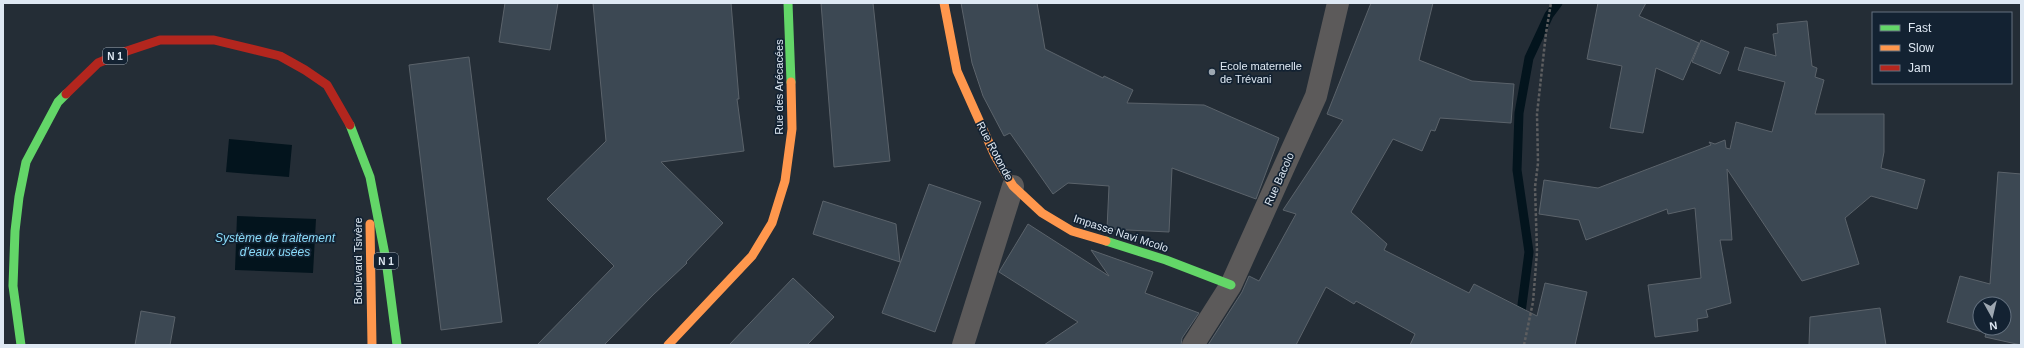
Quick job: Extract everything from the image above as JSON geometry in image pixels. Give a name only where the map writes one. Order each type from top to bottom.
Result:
[{"type":"main road","name":"Rue des Arécacées","points":[[668,345],[752,256],[772,223],[785,181],[792,129],[790,24],[788,3]]},
{"type":"main road","name":"Rue Rotonde","points":[[944,3],[957,71],[995,156],[1013,186]]},
{"type":"main road","name":"Boulevard Tsivère","points":[[22,345],[13,286],[15,231],[26,162],[58,102],[98,63],[126,51],[160,40],[214,40],[280,56],[305,70],[327,85],[347,117],[360,145],[370,177],[386,260],[397,345]]},
{"type":"main road","name":"Boulevard Tsivère","points":[[370,177],[369,263],[372,345]]},
{"type":"main road","name":"Impasse Navi Mcolo","points":[[1013,186],[1042,214],[1072,231],[1166,260],[1231,285]]},
{"type":"street","name":"Rue Bacolo","points":[[1193,345],[1231,285],[1316,96],[1338,3]]},
{"type":"street","name":"Rue Rotonde","points":[[963,345],[1013,186]]},
{"type":"path","points":[[1524,345],[1533,302],[1537,252],[1535,187],[1538,163],[1537,114],[1546,33],[1551,3]]},
{"type":"water","points":[[229,139],[292,145],[289,177],[226,172]]},
{"type":"water","name":"Système de traitement d'eaux usées","points":[[237,216],[316,219],[313,273],[235,270]]},
{"type":"building","points":[[505,3],[558,3],[550,50],[499,42]]},
{"type":"building","points":[[593,3],[731,3],[739,99],[737,99],[744,151],[661,162],[723,223],[686,262],[687,263],[604,345],[537,345],[614,266],[547,199],[606,141]]},
{"type":"building","points":[[821,3],[873,3],[890,161],[834,167]]},
{"type":"building","points":[[961,3],[1037,3],[1045,49],[1103,78],[1104,76],[1133,90],[1127,103],[1204,105],[1279,138],[1256,199],[1172,168],[1169,232],[1107,229],[1109,186],[1068,183],[1053,194],[1010,133],[1004,136],[983,96],[972,63]]},
{"type":"building","points":[[1371,3],[1433,3],[1419,60],[1472,81],[1514,84],[1511,123],[1440,118],[1435,131],[1431,130],[1422,151],[1393,139],[1351,212],[1387,244],[1384,250],[1469,293],[1474,284],[1537,316],[1545,283],[1587,292],[1575,345],[1410,345],[1415,334],[1356,301],[1354,304],[1326,287],[1296,345],[1208,345],[1242,292],[1249,276],[1259,281],[1296,214],[1283,210],[1343,120],[1327,114]]},
{"type":"building","points":[[1598,3],[1646,3],[1639,16],[1699,43],[1683,80],[1656,68],[1643,133],[1610,128],[1622,66],[1587,59]]},
{"type":"building","points":[[1807,21],[1812,66],[1817,68],[1815,77],[1824,80],[1815,114],[1884,114],[1884,152],[1881,168],[1925,180],[1917,209],[1871,196],[1845,218],[1859,264],[1802,281],[1727,169],[1732,240],[1720,240],[1731,303],[1706,310],[1708,317],[1697,319],[1698,331],[1655,337],[1648,285],[1701,278],[1695,208],[1668,214],[1667,209],[1586,240],[1579,220],[1539,214],[1544,180],[1598,188],[1711,145],[1709,142],[1715,144],[1725,140],[1726,148],[1730,149],[1736,122],[1772,132],[1785,82],[1738,70],[1745,47],[1776,56],[1773,34],[1778,33],[1777,24]]},
{"type":"building","points":[[1701,40],[1729,52],[1720,74],[1692,62]]},
{"type":"building","points":[[469,57],[502,322],[441,330],[409,65]]},
{"type":"building","points":[[1998,172],[2021,174],[2021,345],[1985,337],[2012,336],[2012,296],[1972,296],[1972,329],[1947,322],[1960,276],[1990,284]]},
{"type":"building","points":[[929,184],[981,202],[935,332],[882,313]]},
{"type":"building","points":[[823,201],[896,224],[900,262],[813,234]]},
{"type":"building","points":[[1028,224],[1109,276],[1091,250],[1153,272],[1145,293],[1199,313],[1182,338],[1181,345],[1044,345],[1078,322],[999,272]]},
{"type":"building","points":[[793,278],[834,317],[807,345],[729,345]]},
{"type":"building","points":[[1880,308],[1886,345],[1809,345],[1810,317]]},
{"type":"building","points":[[141,311],[175,317],[170,345],[135,345]]},
{"type":"waterway","points":[[1520,320],[1529,252],[1517,170],[1519,113],[1529,58],[1549,15],[1558,3]]},
{"type":"traffic: fast","points":[[788,3],[791,82]]},
{"type":"traffic: fast","points":[[21,345],[13,286],[15,231],[19,197],[26,162],[58,102],[66,94]]},
{"type":"traffic: fast","points":[[350,125],[370,177],[386,260],[397,345]]},
{"type":"traffic: fast","points":[[1106,241],[1166,260],[1231,285]]},
{"type":"traffic: slow","points":[[944,3],[957,71],[995,156],[1013,186],[1042,213],[1072,231],[1106,241]]},
{"type":"traffic: slow","points":[[668,345],[752,256],[772,223],[785,181],[792,129],[791,82]]},
{"type":"traffic: slow","points":[[370,224],[372,345]]},
{"type":"traffic: jam","points":[[66,94],[98,63],[127,51],[160,40],[214,40],[280,56],[305,70],[327,85],[350,125]]},
{"type":"place","name":"Ecole maternelle de Trévani","points":[[1212,72]]}]
